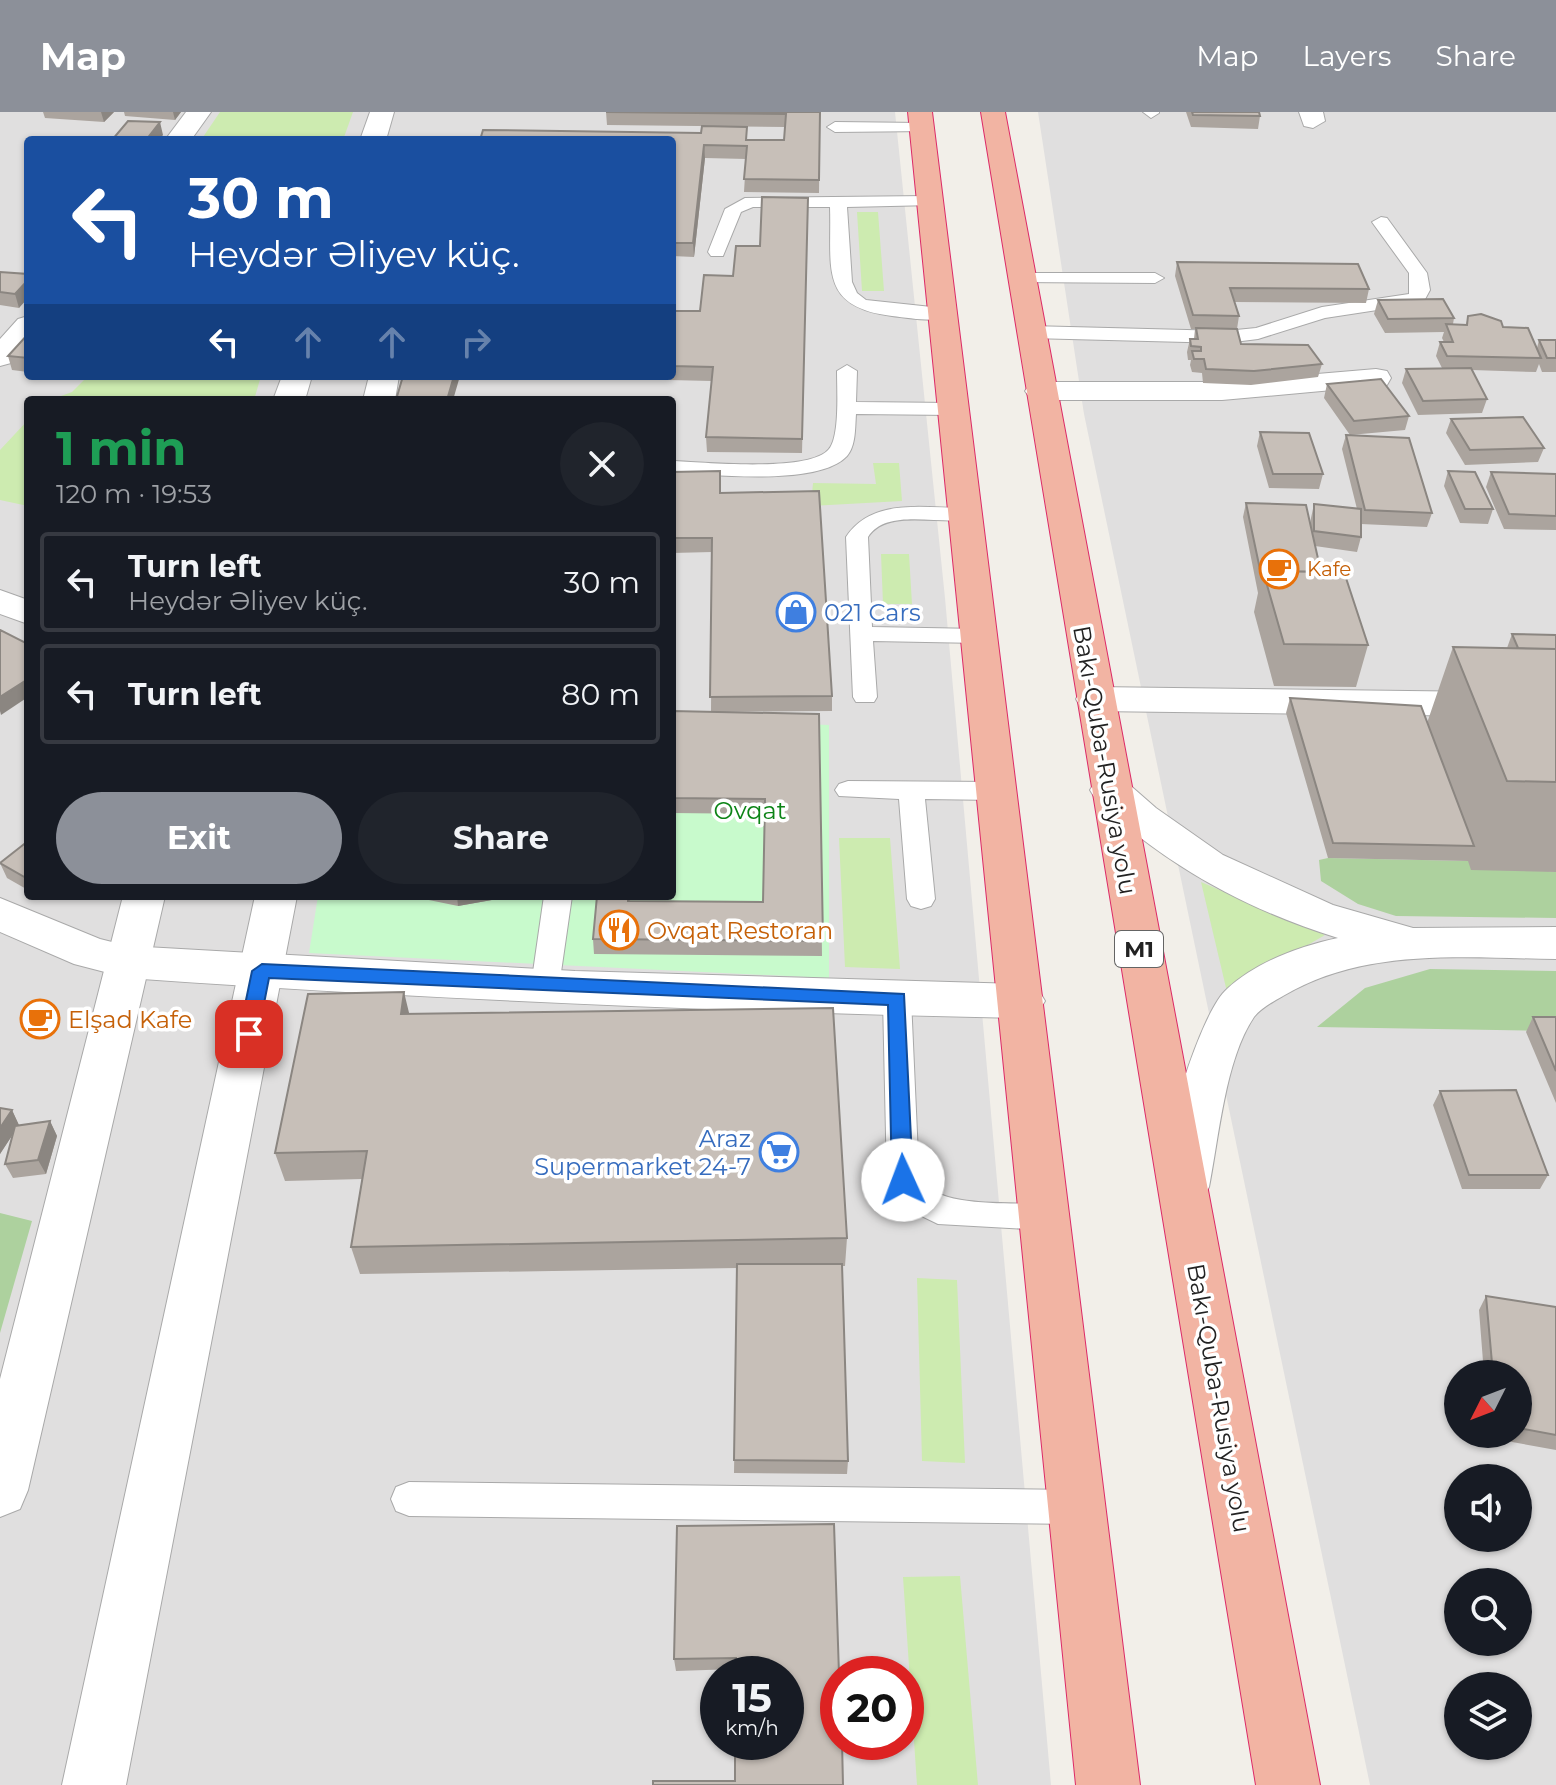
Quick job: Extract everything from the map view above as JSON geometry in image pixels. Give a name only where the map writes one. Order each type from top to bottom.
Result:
[{"type":"highway","name":"Bakı-Quba-Rusiya yolu","points":[[993,112],[1110,790],[1288,1785]]},
{"type":"highway","points":[[921,120],[1108,1785]]},
{"type":"street","points":[[181,136],[199,112]]},
{"type":"street","points":[[374,136],[382,112]]},
{"type":"street","points":[[0,357],[24,330]]},
{"type":"street","points":[[1041,391],[1222,391],[1376,378]]},
{"type":"street","points":[[0,601],[24,611]]},
{"type":"street","points":[[1095,699],[1556,705]]},
{"type":"street","points":[[1110,790],[1176,848],[1237,882],[1351,928],[1412,943]]},
{"type":"street","points":[[0,1490],[143,900]]},
{"type":"street","points":[[94,1785],[275,900]]},
{"type":"street","points":[[0,914],[90,953],[128,962],[545,986],[1022,1001]]},
{"type":"street","points":[[1182,1194],[1217,1048],[1239,1004],[1276,976],[1317,961],[1412,943],[1556,943]]},
{"type":"lane","points":[[835,127],[921,120]]},
{"type":"lane","points":[[838,201],[843,290],[855,305],[870,310],[941,314]]},
{"type":"lane","points":[[717,252],[734,209],[751,202],[928,201]]},
{"type":"lane","points":[[1030,332],[1226,337],[1258,333],[1322,313],[1416,299],[1421,290],[1418,273],[1381,222]]},
{"type":"lane","points":[[1021,278],[1155,278]]},
{"type":"lane","points":[[676,467],[815,466],[830,461],[841,449],[847,371]]},
{"type":"lane","points":[[845,408],[952,409]]},
{"type":"lane","points":[[865,697],[857,537],[866,523],[889,515],[964,514]]},
{"type":"lane","points":[[861,634],[979,636]]},
{"type":"lane","points":[[848,790],[996,791]]},
{"type":"lane","points":[[911,790],[921,899]]},
{"type":"lane","points":[[545,986],[557,900]]},
{"type":"lane","points":[[897,999],[903,1180],[914,1198],[938,1211],[1045,1217]]},
{"type":"lane","points":[[409,1499],[1077,1507]]},
{"type":"shaded area","points":[[0,112],[895,112],[945,598],[1051,1785],[0,1785]]},
{"type":"shaded area","points":[[1038,112],[1556,112],[1556,1785],[1370,1785],[1084,414]]},
{"type":"green space","points":[[220,112],[353,112],[344,136],[204,136]]},
{"type":"green space","points":[[857,212],[878,212],[884,291],[862,291]]},
{"type":"green space","points":[[84,380],[260,380],[255,396],[61,396],[72,392]]},
{"type":"green space","points":[[24,424],[24,505],[0,500],[0,450]]},
{"type":"green space","points":[[873,463],[899,463],[902,501],[811,506],[813,483],[876,484]]},
{"type":"green space","points":[[881,554],[909,554],[912,604],[883,604]]},
{"type":"green space","name":"Ovqat","points":[[676,719],[829,725],[829,978],[309,953],[317,900],[676,900]]},
{"type":"green space","points":[[839,838],[890,838],[900,969],[845,967]]},
{"type":"green space","points":[[1319,860],[1468,861],[1556,872],[1556,918],[1396,916],[1358,904],[1321,881]]},
{"type":"green space","points":[[1201,882],[1325,935],[1227,992]]},
{"type":"green space","points":[[1430,969],[1556,971],[1556,1031],[1317,1027],[1365,988]]},
{"type":"green space","points":[[0,1213],[32,1221],[0,1333]]},
{"type":"green space","points":[[917,1278],[957,1280],[965,1463],[922,1461]]},
{"type":"green space","points":[[960,1576],[978,1785],[917,1785],[915,1760],[924,1760],[924,1656],[908,1656],[903,1577]]},
{"type":"building","points":[[606,112],[820,112],[819,180],[744,179],[747,146],[704,145],[693,243],[676,243],[676,136],[481,136],[483,130],[701,133],[702,126],[747,127],[746,140],[784,140],[786,114]]},
{"type":"building","points":[[1192,112],[1259,112],[1260,116],[1193,115]]},
{"type":"building","points":[[128,121],[160,122],[149,136],[115,136]]},
{"type":"building","points":[[762,197],[808,198],[802,439],[706,437],[713,367],[676,366],[676,311],[700,311],[704,275],[733,276],[736,246],[760,246]]},
{"type":"building","points":[[1177,262],[1358,264],[1369,289],[1230,288],[1239,316],[1193,315]]},
{"type":"building","points":[[0,272],[24,274],[24,284],[15,294],[0,292]]},
{"type":"building","points":[[1443,299],[1454,318],[1388,319],[1378,300]]},
{"type":"building","points":[[1481,314],[1501,321],[1503,327],[1528,328],[1541,358],[1447,356],[1440,342],[1453,342],[1446,324],[1467,325],[1468,316]]},
{"type":"building","points":[[1196,328],[1237,329],[1241,344],[1308,345],[1322,364],[1254,371],[1206,369],[1204,359],[1194,359],[1192,351],[1201,351],[1201,347],[1191,346],[1190,339],[1198,339]]},
{"type":"building","points":[[24,338],[24,358],[8,356]]},
{"type":"building","points":[[1539,340],[1556,340],[1556,358],[1547,358]]},
{"type":"building","points":[[1471,368],[1487,399],[1423,401],[1406,369]]},
{"type":"building","points":[[1381,379],[1409,416],[1354,421],[1327,384]]},
{"type":"building","points":[[402,380],[453,380],[448,396],[397,396]]},
{"type":"building","points":[[1523,417],[1544,448],[1470,450],[1451,419]]},
{"type":"building","points":[[1260,432],[1309,433],[1323,474],[1273,474]]},
{"type":"building","points":[[1346,435],[1409,438],[1432,513],[1365,510]]},
{"type":"building","points":[[720,471],[720,493],[819,491],[832,696],[710,697],[712,538],[676,538],[676,472]]},
{"type":"building","points":[[1448,471],[1475,472],[1493,509],[1465,509]]},
{"type":"building","points":[[1491,472],[1556,474],[1556,516],[1509,514]]},
{"type":"building","points":[[1246,503],[1306,505],[1321,572],[1263,571],[1262,579]]},
{"type":"building","points":[[1314,504],[1361,509],[1361,537],[1314,531]]},
{"type":"building","points":[[1263,571],[1344,572],[1368,645],[1284,644]]},
{"type":"building","points":[[0,630],[24,642],[24,682],[0,697]]},
{"type":"building","points":[[1512,634],[1556,635],[1556,649],[1518,648]]},
{"type":"building","points":[[1453,647],[1556,649],[1556,782],[1507,781]]},
{"type":"building","points":[[1290,698],[1421,706],[1474,846],[1333,843]]},
{"type":"building","points":[[676,711],[819,714],[823,941],[593,939],[597,900],[763,902],[765,799],[676,798]]},
{"type":"building","points":[[24,844],[24,877],[0,863]]},
{"type":"building","points":[[404,992],[401,1014],[833,1008],[847,1238],[351,1247],[367,1151],[275,1153],[308,994]]},
{"type":"building","points":[[1533,1017],[1556,1017],[1556,1071]]},
{"type":"building","points":[[1516,1090],[1548,1175],[1469,1175],[1440,1091]]},
{"type":"building","points":[[0,1108],[12,1110],[0,1128]]},
{"type":"building","points":[[50,1121],[38,1160],[5,1164],[15,1126]]},
{"type":"building","points":[[737,1264],[842,1264],[848,1461],[734,1460]]},
{"type":"building","points":[[1486,1296],[1556,1307],[1556,1435],[1532,1431],[1532,1360],[1492,1360]]},
{"type":"building","points":[[834,1524],[838,1656],[820,1656],[820,1760],[842,1760],[843,1785],[653,1785],[653,1781],[735,1781],[735,1760],[804,1760],[804,1656],[674,1659],[677,1526]]},
{"type":"place","name":"Kafe","points":[[1279,569]]},
{"type":"place","name":"021 Cars","points":[[796,612]]},
{"type":"place","name":"Ovqat Restoran","points":[[619,930]]},
{"type":"place","name":"Elşad Kafe","points":[[40,1019]]},
{"type":"place","name":"Araz Supermarket 24-7","points":[[779,1152]]},
{"type":"route","points":[[249,1034],[262,971],[545,986],[897,999],[903,1180]]}]
